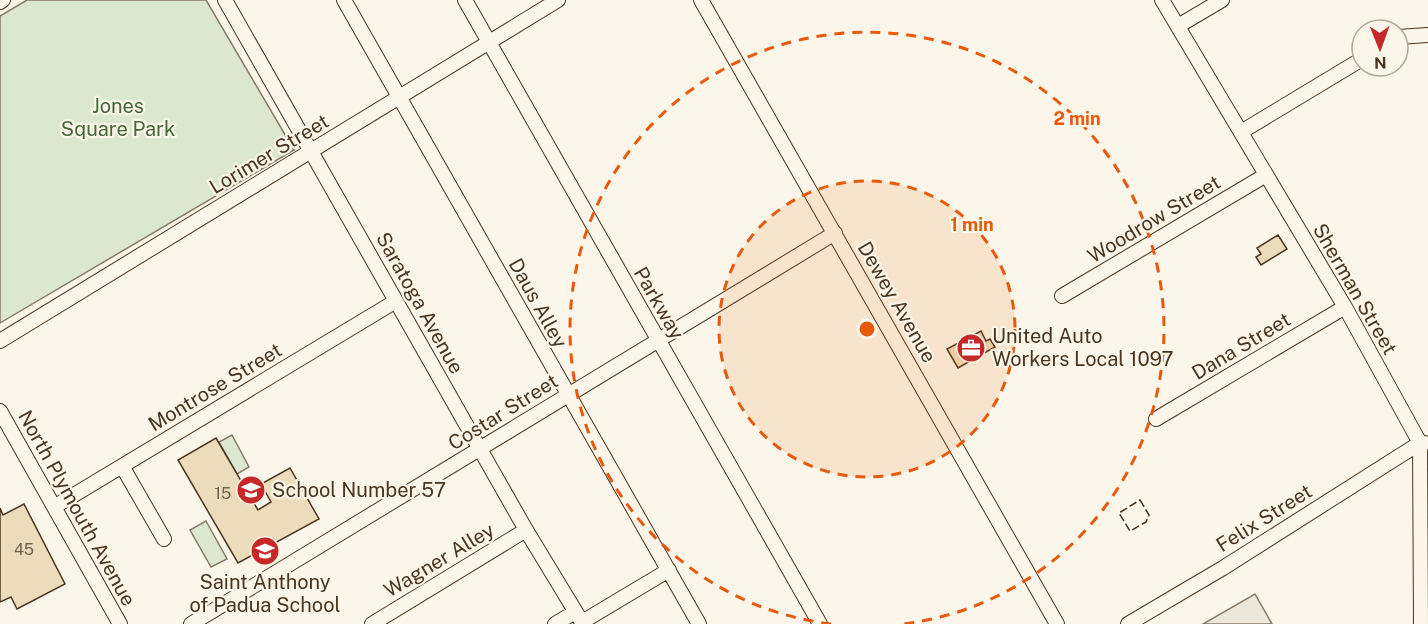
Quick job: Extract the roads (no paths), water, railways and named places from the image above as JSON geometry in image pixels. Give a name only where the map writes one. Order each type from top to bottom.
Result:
[{"type":"street","name":"Saratoga Avenue","points":[[225,0],[526,530],[580,619]]},
{"type":"street","name":"Daus Alley","points":[[344,0],[699,624]]},
{"type":"street","name":"Parkway","points":[[465,0],[820,624]]},
{"type":"street","name":"Lorimer Street","points":[[0,341],[558,0]]},
{"type":"street","name":"Dewey Avenue","points":[[702,0],[1057,624]]},
{"type":"street","name":"Sherman Street","points":[[1162,0],[1424,443],[1423,623]]},
{"type":"street","points":[[1178,26],[1222,0]]},
{"type":"street","points":[[1410,36],[1428,35]]},
{"type":"street","points":[[1241,132],[1350,66]]},
{"type":"street","name":"Woodrow Street","points":[[1062,296],[1266,175]]},
{"type":"street","name":"Costar Street","points":[[191,624],[835,233]]},
{"type":"street","name":"Montrose Street","points":[[54,507],[396,301]]},
{"type":"street","name":"Dana Street","points":[[1156,419],[1345,307]]},
{"type":"street","name":"North Plymouth Avenue","points":[[0,411],[120,624]]},
{"type":"street","name":"Felix Street","points":[[1128,624],[1424,443]]},
{"type":"street","points":[[122,466],[164,539]]},
{"type":"street","name":"Wagner Alley","points":[[372,624],[526,530]]},
{"type":"street","points":[[555,624],[580,619],[669,570]]},
{"type":"place","name":"United Auto Workers Local 1097","points":[[971,348]]},
{"type":"place","name":"School Number 57","points":[[251,490]]},
{"type":"place","name":"Saint Anthony of Padua School","points":[[265,551]]},
{"type":"park label","name":"Jones Square Park","points":[[118,118]]}]
